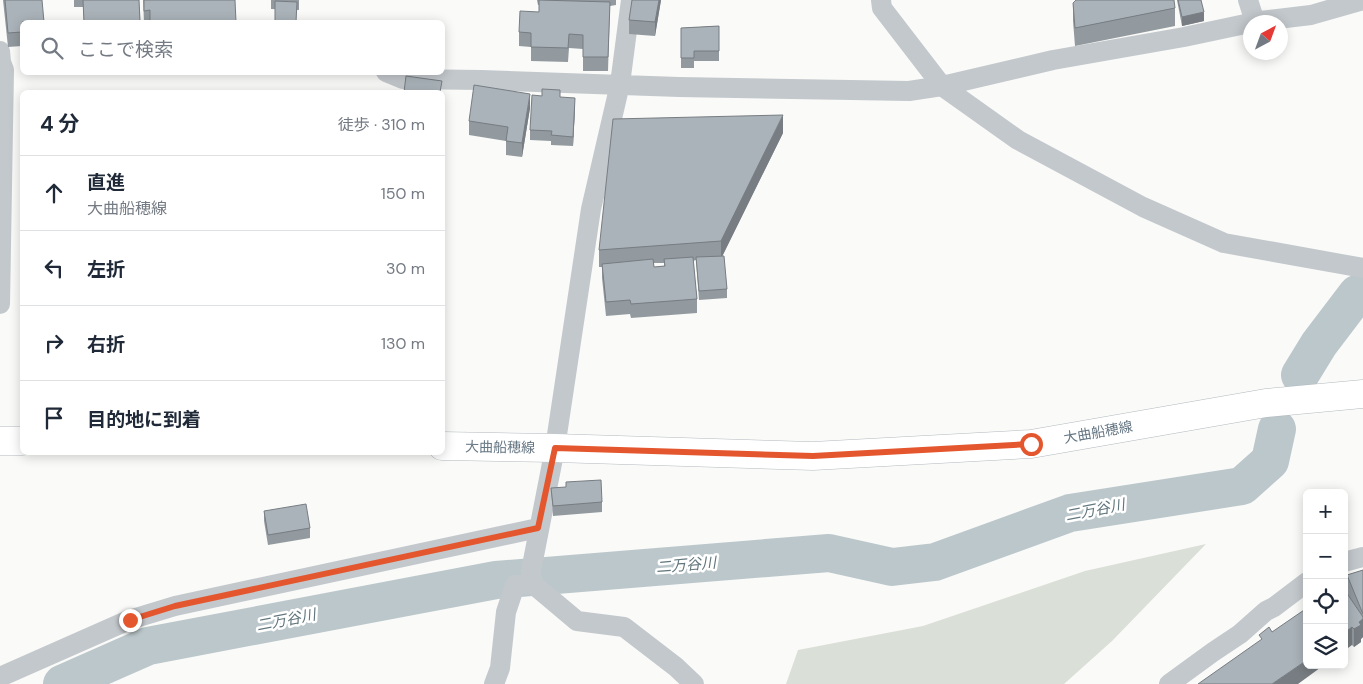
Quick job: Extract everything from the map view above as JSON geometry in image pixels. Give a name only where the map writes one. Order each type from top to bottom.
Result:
[{"type":"main road","name":"大曲船穂線","points":[[445,446],[813,456],[1031,444],[1266,403],[1363,394]]},
{"type":"main road","points":[[0,440],[20,441]]},
{"type":"street","points":[[630,0],[620,84],[591,209],[555,448],[531,571],[533,584],[577,621],[624,628],[676,667],[694,684]]},
{"type":"street","points":[[881,0],[882,8],[942,86],[1018,140],[1143,207],[1224,243],[1363,268]]},
{"type":"street","points":[[1248,0],[1251,15]]},
{"type":"street","points":[[1288,18],[1311,15],[1363,0]]},
{"type":"street","points":[[393,75],[403,79],[909,91],[942,86],[1054,60],[1184,38],[1243,24]]},
{"type":"street","points":[[0,304],[7,66]]},
{"type":"street","points":[[0,677],[130,620],[175,606],[538,528]]},
{"type":"street","points":[[1348,561],[1363,557]]},
{"type":"street","points":[[494,684],[500,668],[506,612],[516,585],[533,584]]},
{"type":"street","points":[[1169,684],[1240,634],[1266,611],[1303,585]]},
{"type":"shaded area","points":[[1206,544],[1112,641],[1064,684],[786,684],[798,650],[923,626],[1085,571]]},
{"type":"building","points":[[5,0],[42,0],[44,20],[20,20],[20,32],[8,33]]},
{"type":"building","points":[[83,0],[139,0],[140,20],[84,20]]},
{"type":"building","points":[[144,0],[235,0],[236,20],[150,20],[150,10],[144,11]]},
{"type":"building","points":[[539,0],[610,2],[608,57],[583,57],[583,35],[569,34],[568,48],[531,47],[531,33],[519,32],[520,11],[539,12]]},
{"type":"building","points":[[632,0],[659,0],[655,22],[629,20]]},
{"type":"building","points":[[1076,0],[1174,0],[1175,8],[1075,28],[1073,3]]},
{"type":"building","points":[[1178,0],[1201,0],[1204,12],[1182,17]]},
{"type":"building","points":[[275,1],[297,2],[296,20],[275,20]]},
{"type":"building","points":[[719,26],[719,51],[694,51],[694,58],[681,58],[681,28]]},
{"type":"building","points":[[406,76],[442,81],[440,90],[404,90]]},
{"type":"building","points":[[474,85],[530,94],[522,143],[506,141],[508,127],[469,121]]},
{"type":"building","points":[[542,89],[560,90],[560,97],[575,98],[573,137],[551,135],[552,131],[530,130],[532,95],[542,96]]},
{"type":"building","points":[[783,115],[721,241],[599,250],[613,119]]},
{"type":"building","points":[[724,256],[727,289],[699,291],[696,257]]},
{"type":"building","points":[[693,257],[697,299],[631,304],[630,300],[606,302],[602,264],[653,259],[654,267],[665,266],[664,259]]},
{"type":"building","points":[[601,480],[602,502],[553,506],[551,488],[566,487],[566,482]]},
{"type":"building","points":[[306,504],[310,528],[268,535],[264,511]]},
{"type":"building","points":[[1363,570],[1363,614],[1348,577],[1348,575]]},
{"type":"building","points":[[1348,595],[1363,617],[1359,622],[1361,625],[1354,629],[1352,627],[1348,630]]},
{"type":"building","points":[[1303,611],[1303,663],[1272,684],[1198,684],[1262,639],[1259,635],[1269,627],[1272,632]]},
{"type":"waterway","name":"二万谷川","points":[[1300,375],[1319,344],[1357,294],[1363,295]]},
{"type":"waterway","name":"二万谷川","points":[[62,684],[148,646],[496,580],[829,553],[892,567],[935,562],[1070,513],[1242,486],[1270,461],[1277,429]]},
{"type":"route","points":[[130,620],[175,606],[538,528],[555,448],[813,456],[1031,444]]}]
